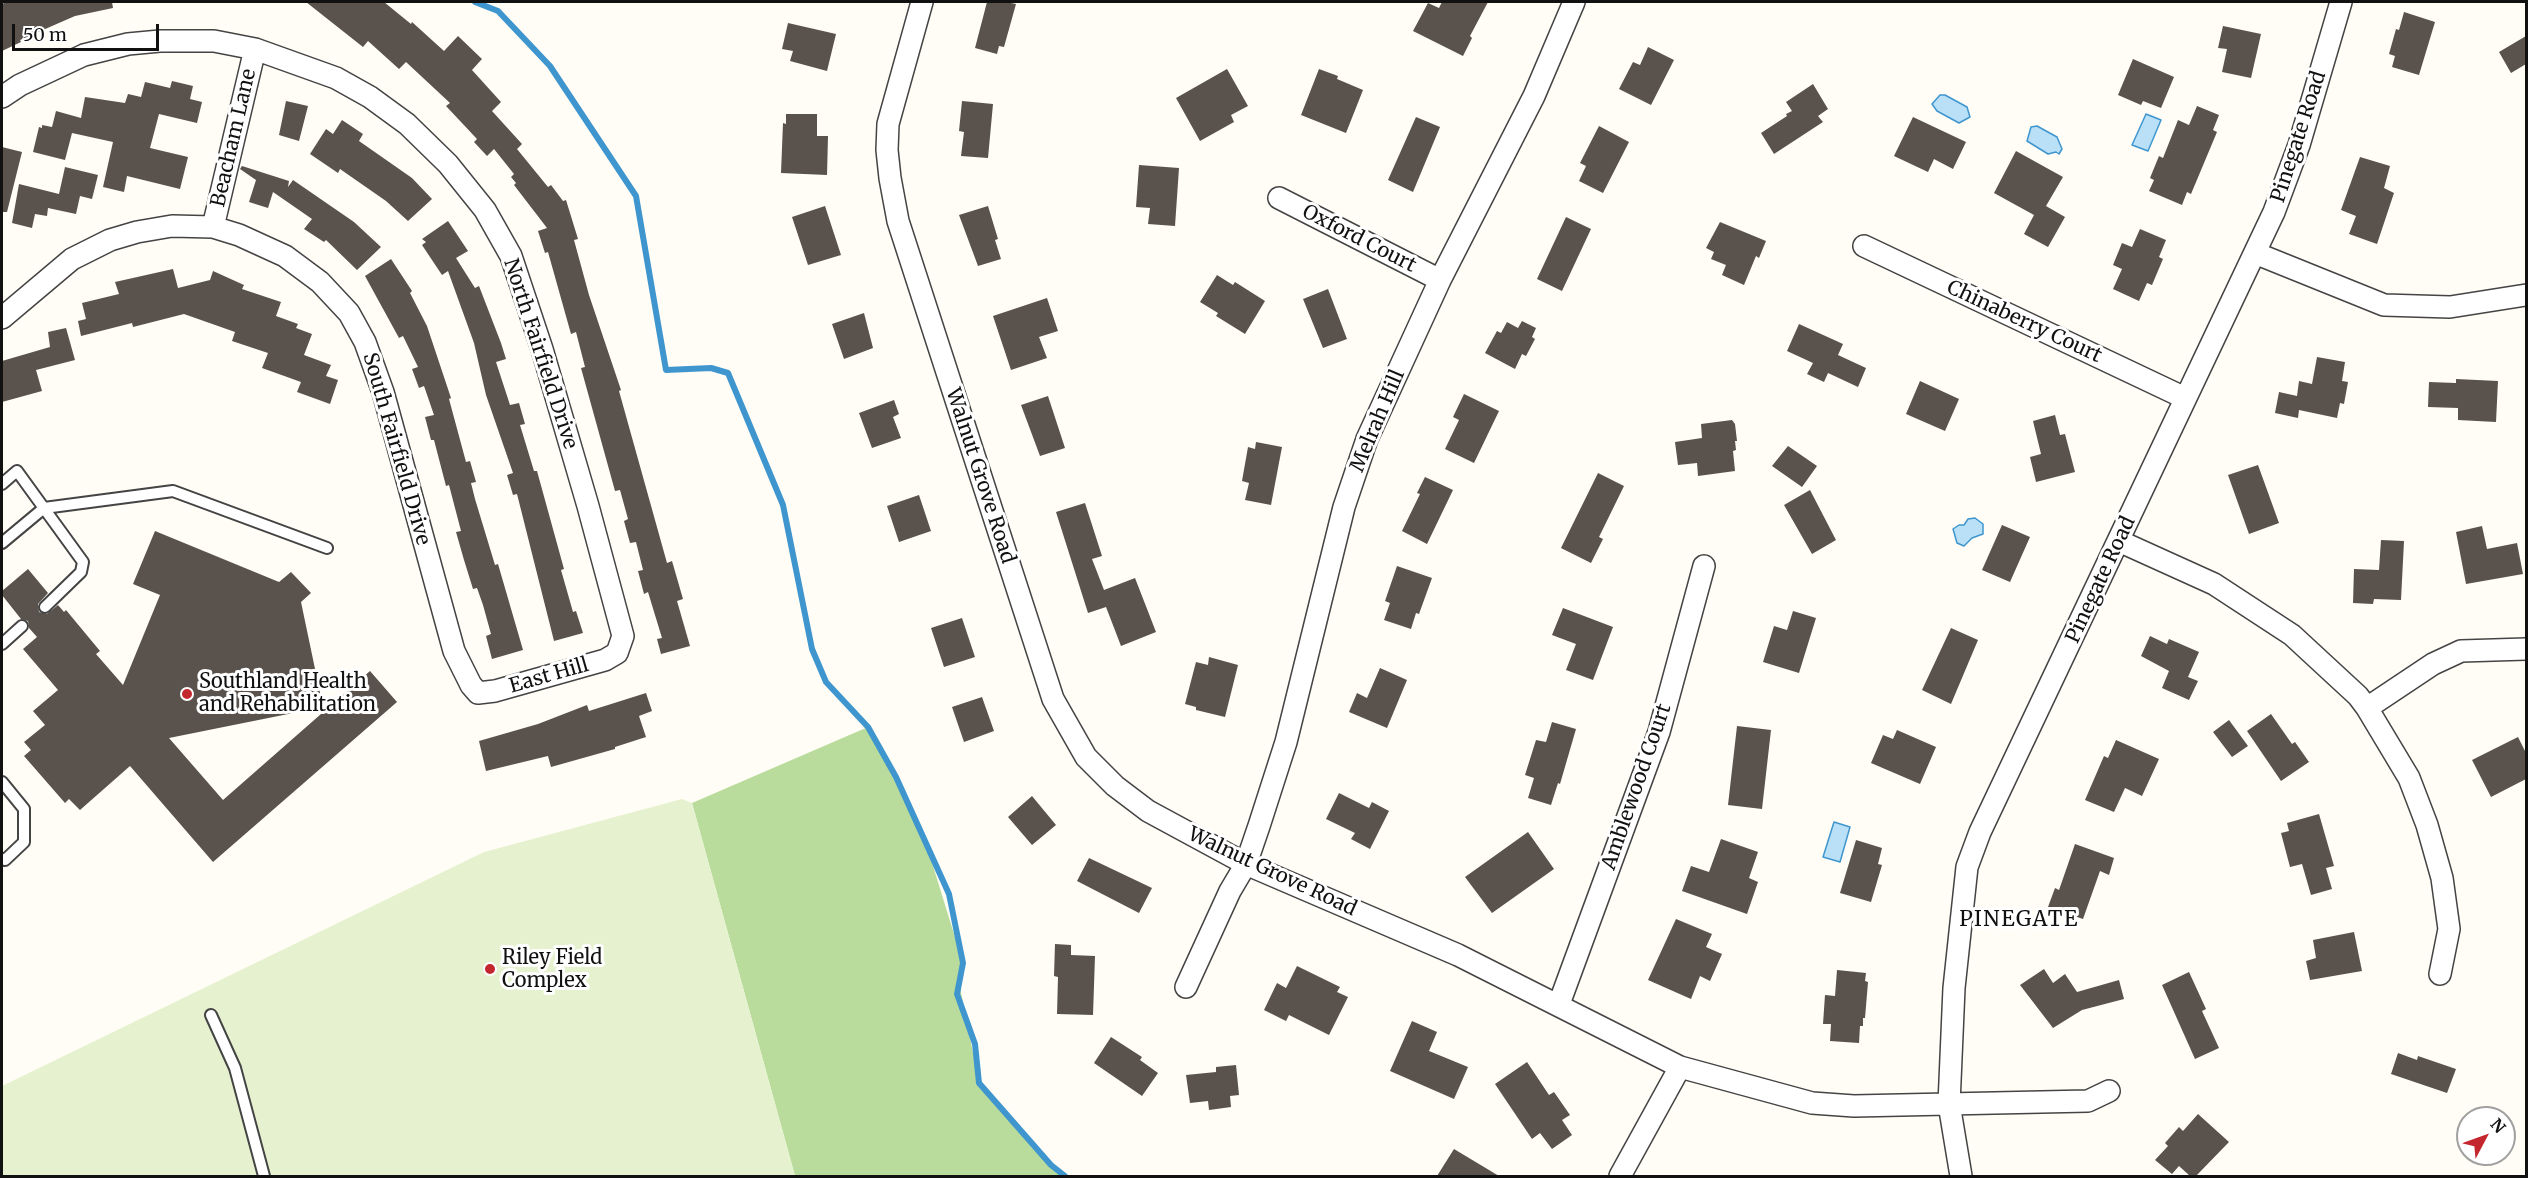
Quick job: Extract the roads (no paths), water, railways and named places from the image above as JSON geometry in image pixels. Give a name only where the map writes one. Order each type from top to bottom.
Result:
[{"type":"street","name":"Walnut Grove Road","points":[[922,2],[888,124],[887,150],[891,184],[909,257],[1053,699],[1086,757],[1115,786],[1148,811],[1246,864],[1458,955],[1680,1067],[1812,1103],[1854,1106],[2088,1101],[2109,1091]]},
{"type":"street","name":"Melrah Hill","points":[[1186,987],[1230,891],[1246,864],[1286,742],[1344,507],[1367,439],[1440,280],[1529,105],[1574,2]]},
{"type":"street","name":"Pinegate Road","points":[[1961,1176],[1949,1104],[1954,988],[1967,867],[1980,832],[2120,541],[2274,212],[2299,145],[2341,2]]},
{"type":"street","name":"North Fairfield Drive","points":[[2,97],[20,85],[84,55],[128,44],[188,40],[230,43],[255,49],[336,78],[370,97],[407,124],[448,164],[485,210],[511,256],[542,349],[623,636],[617,653]]},
{"type":"street","name":"Beacham Lane","points":[[213,227],[255,49]]},
{"type":"street","name":"Oxford Court","points":[[1279,198],[1440,280]]},
{"type":"street","name":"South Fairfield Drive","points":[[2,318],[72,259],[110,240],[137,232],[172,226],[213,227],[239,235],[285,256],[320,282],[349,313],[360,332],[383,392],[454,651],[463,674],[478,693]]},
{"type":"street","name":"Chinaberry Court","points":[[1864,246],[2185,398]]},
{"type":"street","points":[[2254,253],[2384,305],[2450,307],[2526,296]]},
{"type":"street","points":[[2120,541],[2214,584],[2292,635],[2367,708],[2409,778],[2427,825],[2442,878],[2449,929],[2440,974]]},
{"type":"street","name":"Amblewood Court","points":[[1559,1004],[1659,732],[1704,566]]},
{"type":"street","points":[[2367,708],[2433,664],[2461,651],[2526,649]]},
{"type":"street","name":"East Hill","points":[[478,693],[495,691],[606,660],[617,653]]},
{"type":"street","points":[[1620,1176],[1680,1067]]},
{"type":"lane","points":[[2,484],[17,471],[83,562],[84,568],[45,607]]},
{"type":"lane","points":[[2,543],[44,508],[173,491],[327,548]]},
{"type":"lane","points":[[2,644],[22,626]]},
{"type":"lane","points":[[2,782],[24,809],[24,842],[5,860],[2,859]]},
{"type":"lane","points":[[211,1015],[235,1068],[264,1176]]},
{"type":"water","points":[[1940,95],[1945,95],[1967,107],[1970,117],[1959,123],[1937,111],[1932,104]]},
{"type":"water","points":[[2146,114],[2161,120],[2148,151],[2132,145]]},
{"type":"water","points":[[2037,126],[2057,137],[2062,149],[2059,154],[2056,152],[2048,154],[2027,141],[2031,127]]},
{"type":"water","points":[[1975,518],[1983,524],[1983,534],[1972,538],[1964,546],[1957,543],[1953,529],[1964,525],[1968,519]]},
{"type":"water","points":[[1834,822],[1850,827],[1840,862],[1823,857]]},
{"type":"waterway","points":[[475,2],[498,11],[550,66],[636,196],[666,370],[711,368],[728,373],[783,505],[812,649],[826,682],[868,727],[896,777],[949,894],[963,963],[957,994],[975,1044],[979,1083],[1051,1165],[1065,1176]]},
{"type":"place","name":"Southland Health and Rehabilitation","points":[[187,694]]},
{"type":"place","name":"Riley Field Complex","points":[[490,969]]},
{"type":"district","name":"PINEGATE","points":[[2019,920]]}]
